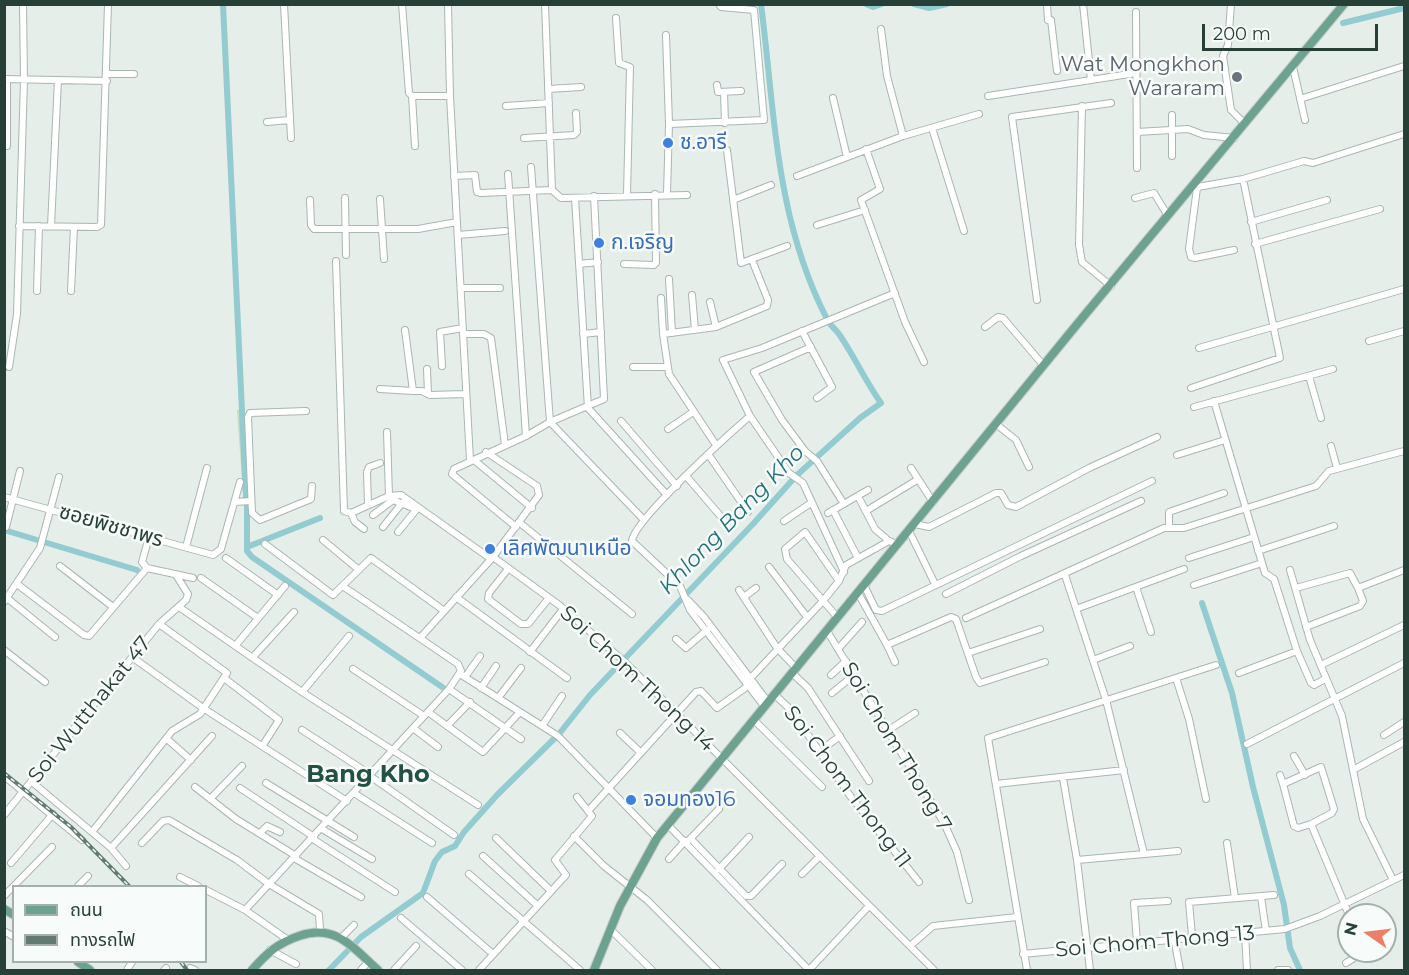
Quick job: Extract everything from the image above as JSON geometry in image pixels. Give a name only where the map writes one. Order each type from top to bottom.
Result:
[{"type":"main road","points":[[594,970],[629,887],[657,838],[838,618],[894,542],[915,524],[1168,217],[1195,188],[1344,4]]},
{"type":"main road","points":[[252,970],[270,950],[288,940],[320,930],[347,943],[378,970]]},
{"type":"street","points":[[9,366],[17,314],[24,4]]},
{"type":"street","points":[[19,226],[100,225],[108,4]]},
{"type":"street","points":[[284,4],[291,138]]},
{"type":"street","points":[[402,4],[408,91],[412,96],[415,146]]},
{"type":"street","points":[[448,4],[450,96],[462,288],[465,394],[472,460],[532,508]]},
{"type":"street","points":[[545,4],[552,190]]},
{"type":"street","points":[[1083,4],[1091,80]]},
{"type":"street","points":[[1231,4],[1228,45],[1223,56],[1231,110],[1245,124]]},
{"type":"street","points":[[669,124],[762,121],[765,117],[754,10],[719,5]]},
{"type":"street","points":[[1047,5],[1057,71]]},
{"type":"street","points":[[1136,12],[1137,168]]},
{"type":"street","points":[[616,18],[619,63],[630,68],[627,195]]},
{"type":"street","points":[[880,29],[887,76],[903,136]]},
{"type":"street","points":[[666,34],[669,124],[667,194]]},
{"type":"street","points":[[1300,99],[1404,66]]},
{"type":"street","points":[[1293,67],[1305,120]]},
{"type":"street","points":[[988,96],[1136,73]]},
{"type":"street","points":[[7,146],[6,79],[58,80],[107,78],[134,74]]},
{"type":"street","points":[[51,226],[58,80]]},
{"type":"street","points":[[717,85],[717,92],[741,91]]},
{"type":"street","points":[[548,89],[581,87]]},
{"type":"street","points":[[724,92],[725,123]]},
{"type":"street","points":[[412,96],[450,96]]},
{"type":"street","points":[[833,98],[847,157]]},
{"type":"street","points":[[506,106],[549,103]]},
{"type":"street","points":[[1037,300],[1012,119],[1014,115],[1111,103]]},
{"type":"street","points":[[1082,106],[1079,245],[1082,262],[1112,286]]},
{"type":"street","points":[[524,138],[576,134],[576,113]]},
{"type":"street","points":[[797,176],[903,136],[979,114]]},
{"type":"street","points":[[1172,115],[1172,156]]},
{"type":"street","points":[[267,122],[290,120]]},
{"type":"street","points":[[932,128],[964,231]]},
{"type":"street","points":[[1137,132],[1188,129],[1204,135],[1234,138]]},
{"type":"street","points":[[1234,250],[1195,258],[1191,256],[1189,249],[1195,188],[1243,179],[1304,161],[1313,163],[1404,134]]},
{"type":"street","points":[[866,149],[880,189],[862,198],[865,210],[895,293],[924,362]]},
{"type":"street","points":[[727,150],[741,263],[787,246]]},
{"type":"street","points":[[531,167],[550,422],[644,520]]},
{"type":"street","points":[[508,174],[526,436]]},
{"type":"street","points":[[454,176],[474,175],[479,193],[552,190],[561,198],[687,195]]},
{"type":"street","points":[[1191,387],[1279,361],[1243,179]]},
{"type":"street","points":[[733,200],[771,185]]},
{"type":"street","points":[[1135,198],[1154,193],[1168,217]]},
{"type":"street","points":[[624,264],[656,262],[655,194]]},
{"type":"street","points":[[594,196],[605,395],[602,402],[550,422],[526,436],[486,452],[454,469],[453,477],[632,614]]},
{"type":"street","points":[[345,198],[346,255]]},
{"type":"street","points":[[575,198],[588,408],[667,495]]},
{"type":"street","points":[[380,199],[384,259]]},
{"type":"street","points":[[310,200],[313,229],[418,229],[457,222]]},
{"type":"street","points":[[1251,222],[1327,201]]},
{"type":"street","points":[[1255,244],[1380,209]]},
{"type":"street","points":[[817,225],[865,210]]},
{"type":"street","points":[[37,291],[39,226]]},
{"type":"street","points":[[71,291],[74,227]]},
{"type":"street","points":[[458,235],[505,231]]},
{"type":"street","points":[[667,334],[716,327],[751,314],[769,304],[752,260]]},
{"type":"street","points":[[336,261],[342,506],[344,511],[351,513],[390,496],[387,432]]},
{"type":"street","points":[[579,264],[597,262]]},
{"type":"street","points":[[669,279],[667,367],[677,389],[716,445]]},
{"type":"street","points":[[462,288],[500,288]]},
{"type":"street","points":[[1199,348],[1404,288]]},
{"type":"street","points":[[844,572],[803,483],[795,477],[750,416],[723,360],[762,348],[895,293]]},
{"type":"street","points":[[692,295],[694,330]]},
{"type":"street","points":[[661,298],[667,334]]},
{"type":"street","points":[[710,302],[716,327]]},
{"type":"street","points":[[985,327],[998,317],[1003,318],[1044,366]]},
{"type":"street","points":[[405,330],[414,391]]},
{"type":"street","points":[[442,366],[440,332],[463,331],[484,334],[491,338],[505,444]]},
{"type":"street","points":[[802,331],[833,388],[817,398]]},
{"type":"street","points":[[1369,341],[1404,331]]},
{"type":"street","points":[[583,334],[602,332]]},
{"type":"street","points":[[811,347],[754,372],[782,420],[805,451],[815,459],[844,504]]},
{"type":"street","points":[[633,367],[667,367]]},
{"type":"street","points":[[427,369],[428,394]]},
{"type":"street","points":[[1194,407],[1333,369]]},
{"type":"street","points":[[1309,375],[1321,418]]},
{"type":"street","points":[[380,389],[428,394],[465,394]]},
{"type":"street","points":[[1214,401],[1265,573],[1274,579],[1297,651],[1311,683],[1314,685],[1325,679]]},
{"type":"street","points":[[306,411],[250,413],[248,417],[252,513],[260,520],[311,499],[312,486]]},
{"type":"street","points":[[668,429],[693,412]]},
{"type":"street","points":[[750,416],[716,445],[667,495],[633,534],[632,541],[680,586],[690,610],[766,704]]},
{"type":"street","points":[[621,421],[677,486]]},
{"type":"street","points":[[996,424],[1017,440],[1029,467]]},
{"type":"street","points":[[915,524],[928,527],[996,493],[1001,493],[1008,505],[1016,507],[1089,468],[1157,437]]},
{"type":"street","points":[[1177,455],[1225,440]]},
{"type":"street","points":[[1331,446],[1337,468]]},
{"type":"street","points":[[966,618],[1169,528],[1184,528],[1317,485],[1327,473],[1337,468],[1404,451]]},
{"type":"street","points":[[420,638],[492,558],[532,508],[539,495],[537,486],[486,452]]},
{"type":"street","points":[[708,454],[748,512]]},
{"type":"street","points":[[369,505],[367,472],[369,467],[380,463]]},
{"type":"street","points":[[186,547],[207,468]]},
{"type":"street","points":[[911,468],[916,480],[933,502]]},
{"type":"street","points":[[6,526],[20,471]]},
{"type":"street","points":[[55,637],[6,600],[40,548],[59,477]]},
{"type":"street","points":[[687,477],[723,519]]},
{"type":"street","points":[[866,511],[916,480]]},
{"type":"street","points":[[861,589],[878,612],[1152,481]]},
{"type":"street","points":[[240,482],[235,502],[251,501]]},
{"type":"street","points":[[858,558],[831,512],[868,490]]},
{"type":"street","points":[[1169,528],[1169,512],[1224,493]]},
{"type":"street","name":"Soi Chom Thong 14","points":[[390,496],[401,495],[563,609],[619,656],[722,758]]},
{"type":"street","name":"ซอยพิชชาพร","points":[[4,497],[51,508],[208,555],[217,554],[235,502]]},
{"type":"street","points":[[373,515],[393,500],[425,512]]},
{"type":"street","points":[[589,810],[698,690],[717,708],[748,683],[777,648],[822,602],[839,581],[846,565],[894,542],[875,528],[860,500]]},
{"type":"street","points":[[946,594],[1141,501]]},
{"type":"street","points":[[383,527],[402,503]]},
{"type":"street","points":[[784,521],[811,504]]},
{"type":"street","points":[[398,532],[416,510]]},
{"type":"street","points":[[351,513],[352,518],[364,529]]},
{"type":"street","points":[[1258,550],[1334,526]]},
{"type":"street","points":[[909,531],[935,584]]},
{"type":"street","points":[[838,618],[822,602],[784,554],[784,549],[803,532],[839,581]]},
{"type":"street","points":[[149,537],[142,562],[147,568],[193,578]]},
{"type":"street","points":[[1189,558],[1254,537]]},
{"type":"street","points":[[322,540],[359,570]]},
{"type":"street","points":[[265,544],[333,596],[371,558],[443,610]]},
{"type":"street","points":[[1017,546],[1022,556]]},
{"type":"street","points":[[225,558],[278,594]]},
{"type":"street","points":[[1194,585],[1262,563]]},
{"type":"street","points":[[60,566],[113,607]]},
{"type":"street","points":[[769,567],[807,617]]},
{"type":"street","points":[[4,586],[15,587],[84,635],[89,636],[147,568]]},
{"type":"street","points":[[508,569],[487,596],[498,608],[525,625],[549,598]]},
{"type":"street","points":[[1076,609],[1184,569]]},
{"type":"street","points":[[1290,570],[1306,627],[1325,679],[1342,716],[1363,819],[1393,880]]},
{"type":"street","points":[[1358,588],[1404,570]]},
{"type":"street","points":[[1296,588],[1345,573],[1353,576],[1358,588],[1361,606],[1306,627]]},
{"type":"street","points":[[176,575],[188,594],[179,607],[302,692],[478,805]]},
{"type":"street","points":[[1065,575],[1106,700],[1144,854]]},
{"type":"street","points":[[201,578],[258,618]]},
{"type":"street","points":[[236,645],[285,586]]},
{"type":"street","points":[[344,587],[458,664],[462,675],[558,736],[657,838]]},
{"type":"street","points":[[1136,587],[1151,632]]},
{"type":"street","points":[[744,597],[756,588]]},
{"type":"street","points":[[861,589],[895,662]]},
{"type":"street","points":[[739,590],[777,648],[808,688],[869,781]]},
{"type":"street","points":[[456,597],[567,678]]},
{"type":"street","points":[[687,599],[704,617],[748,683]]},
{"type":"street","name":"Soi Wutthakat 47","points":[[5,815],[159,624],[179,607]]},
{"type":"street","points":[[530,652],[563,609]]},
{"type":"street","points":[[253,657],[294,612]]},
{"type":"street","points":[[887,645],[953,617],[960,628],[980,683],[1045,662]]},
{"type":"street","points":[[838,649],[862,622]]},
{"type":"street","points":[[92,832],[172,731],[198,716],[227,673],[159,624]]},
{"type":"street","points":[[1321,665],[1404,625]]},
{"type":"street","points":[[968,653],[1040,629]]},
{"type":"street","points":[[676,639],[686,648],[707,630]]},
{"type":"street","name":"Soi Chom Thong 7","points":[[827,631],[944,823],[957,852],[969,900]]},
{"type":"street","points":[[302,692],[349,636]]},
{"type":"street","points":[[1093,660],[1130,646]]},
{"type":"street","points":[[4,650],[45,682]]},
{"type":"street","points":[[1239,673],[1297,651]]},
{"type":"street","points":[[245,910],[480,656]]},
{"type":"street","points":[[132,657],[203,708],[347,801]]},
{"type":"street","points":[[831,675],[846,661]]},
{"type":"street","points":[[1247,744],[1404,663]]},
{"type":"street","points":[[1026,970],[989,737],[1216,665]]},
{"type":"street","points":[[481,688],[496,666]]},
{"type":"street","points":[[498,699],[521,668]]},
{"type":"street","points":[[353,669],[447,726],[483,752],[520,712]]},
{"type":"street","points":[[832,693],[854,675]]},
{"type":"street","points":[[224,678],[279,720],[263,745]]},
{"type":"street","points":[[1176,678],[1189,719],[1206,799]]},
{"type":"street","points":[[449,689],[522,739]]},
{"type":"street","name":"Soi Chom Thong 11","points":[[774,694],[790,710],[851,796],[919,882]]},
{"type":"street","points":[[542,726],[562,696]]},
{"type":"street","points":[[447,726],[470,702]]},
{"type":"street","points":[[887,731],[915,713]]},
{"type":"street","points":[[753,719],[822,787]]},
{"type":"street","points":[[1384,735],[1404,722]]},
{"type":"street","points":[[413,728],[438,747]]},
{"type":"street","points":[[302,730],[371,775],[454,835]]},
{"type":"street","points":[[620,733],[641,753]]},
{"type":"street","points":[[111,848],[212,736]]},
{"type":"street","points":[[828,745],[840,736]]},
{"type":"street","points":[[167,739],[191,760]]},
{"type":"street","points":[[1353,770],[1404,742]]},
{"type":"street","points":[[1294,756],[1305,775]]},
{"type":"street","points":[[722,758],[934,970]]},
{"type":"street","points":[[210,800],[243,766]]},
{"type":"street","points":[[1280,775],[1294,826],[1298,828],[1311,824],[1332,813],[1334,809],[1322,768],[1284,784]]},
{"type":"street","points":[[996,784],[1124,770]]},
{"type":"street","points":[[4,776],[82,840]]},
{"type":"street","points":[[1063,778],[1077,860],[1090,970]]},
{"type":"street","points":[[32,782],[111,848],[126,866]]},
{"type":"street","points":[[266,783],[354,837]]},
{"type":"street","points":[[195,787],[210,800],[295,857],[361,897]]},
{"type":"street","points":[[240,789],[395,892]]},
{"type":"street","points":[[354,792],[432,843]]},
{"type":"street","points":[[478,970],[566,875],[555,860],[592,816],[577,797]]},
{"type":"street","points":[[669,860],[719,809]]},
{"type":"street","points":[[11,863],[52,814]]},
{"type":"street","points":[[142,843],[163,821],[169,820],[237,860],[269,884],[319,914],[320,930]]},
{"type":"street","points":[[1311,824],[1345,903]]},
{"type":"street","points":[[668,825],[719,869],[742,895],[749,896],[782,864]]},
{"type":"street","points":[[260,833],[267,826],[280,832]]},
{"type":"street","points":[[322,829],[372,860]]},
{"type":"street","points":[[574,836],[629,887],[647,900],[717,970]]},
{"type":"street","points":[[719,869],[749,837]]},
{"type":"street","points":[[496,838],[551,891]]},
{"type":"street","points":[[688,841],[809,970],[869,906]]},
{"type":"street","points":[[1227,843],[1235,898]]},
{"type":"street","points":[[15,885],[52,847]]},
{"type":"street","points":[[1077,860],[1178,851]]},
{"type":"street","points":[[483,856],[537,905]]},
{"type":"street","points":[[802,874],[820,856]]},
{"type":"street","points":[[469,874],[579,970]]},
{"type":"street","name":"Soi Chom Thong 13","points":[[1347,903],[1404,875]]},
{"type":"street","points":[[79,885],[88,876]]},
{"type":"street","points":[[180,877],[196,885]]},
{"type":"street","points":[[207,891],[245,910],[288,940]]},
{"type":"street","points":[[1192,936],[1188,903],[1274,895]]},
{"type":"street","points":[[427,897],[493,954]]},
{"type":"street","points":[[1261,897],[1266,931]]},
{"type":"street","points":[[1137,942],[1134,903],[1167,901]]},
{"type":"street","name":"Soi Chom Thong 13","points":[[1023,954],[1289,928],[1337,907]]},
{"type":"street","points":[[910,946],[933,926],[1017,917]]},
{"type":"street","points":[[401,918],[462,970]]},
{"type":"street","points":[[347,943],[354,925]]},
{"type":"street","points":[[610,928],[652,970]]},
{"type":"street","points":[[1245,933],[1247,970]]},
{"type":"street","points":[[1174,938],[1180,970]]},
{"type":"street","points":[[394,970],[416,946]]},
{"type":"street","points":[[270,950],[296,964]]},
{"type":"street","points":[[361,970],[368,962]]},
{"type":"street","points":[[1278,970],[1288,970]]},
{"type":"green space","points":[[245,409],[249,494],[243,495],[237,410]]},
{"type":"waterway","points":[[223,4],[246,497]]},
{"type":"waterway","name":"Khlong Bang Kho","points":[[329,970],[361,937],[423,893],[435,861],[442,852],[455,846],[464,832],[498,794],[559,734],[590,695],[796,476],[860,418],[881,403],[841,337],[828,321],[810,281],[797,242],[787,204],[774,125],[761,4]]},
{"type":"waterway","points":[[866,4],[873,7],[882,4]]},
{"type":"waterway","points":[[914,4],[929,8],[947,4]]},
{"type":"waterway","points":[[1343,23],[1404,8]]},
{"type":"waterway","points":[[247,506],[247,551],[252,557],[445,689]]},
{"type":"waterway","points":[[247,547],[320,518]]},
{"type":"waterway","points":[[4,530],[137,570]]},
{"type":"waterway","points":[[1202,603],[1232,693],[1253,787],[1284,905],[1290,948],[1300,970]]},
{"type":"railway","points":[[4,773],[71,827],[128,885]]},
{"type":"railway","points":[[182,963],[187,970]]},
{"type":"place","name":"Wat Mongkhon Wararam","points":[[1237,77]]},
{"type":"place","name":"ช.อารี","points":[[668,143]]},
{"type":"place","name":"ก.เจริญ","points":[[599,243]]},
{"type":"place","name":"เลิศพัฒนาเหนือ","points":[[490,549]]},
{"type":"place","name":"จอมทอง16","points":[[631,800]]},
{"type":"district","name":"Bang Kho","points":[[368,775]]}]
